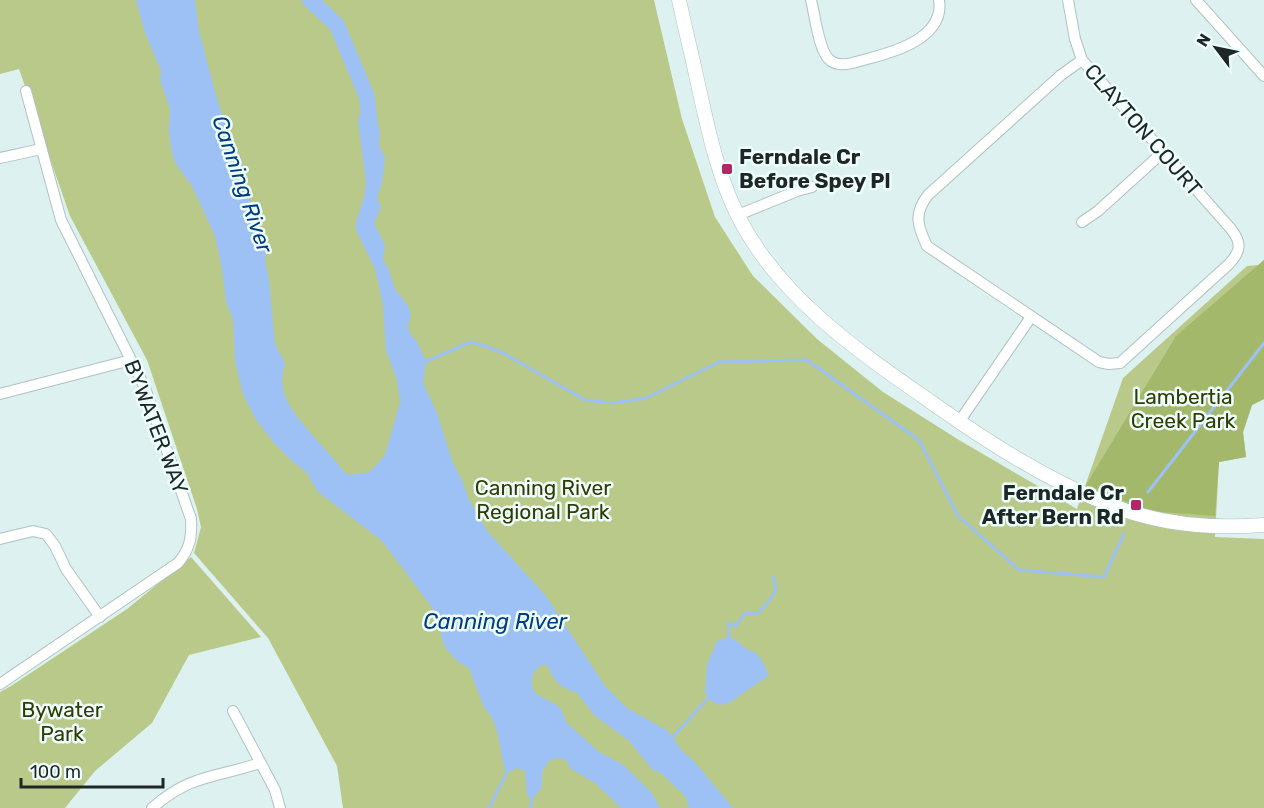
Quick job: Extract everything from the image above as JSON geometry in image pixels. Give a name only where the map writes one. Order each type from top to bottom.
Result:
[{"type":"street","points":[[679,0],[721,177],[738,215],[769,264],[818,315],[872,362],[959,422],[1050,477],[1108,505],[1149,517],[1198,525],[1234,527],[1264,525]]},
{"type":"street","points":[[811,0],[823,54],[831,62],[841,65],[908,46],[933,26],[940,14],[939,0]]},
{"type":"street","name":"CLAYTON COURT","points":[[1031,317],[1099,362],[1120,363],[1229,264],[1240,249],[1239,242],[1231,229],[1082,60],[1075,39],[1068,0]]},
{"type":"street","points":[[1196,0],[1264,76]]},
{"type":"street","points":[[959,422],[1031,317],[927,246],[917,225],[922,203],[928,195],[1061,75],[1082,60]]},
{"type":"street","name":"BYWATER WAY","points":[[0,684],[178,563],[186,552],[192,534],[191,519],[145,388],[61,220],[26,91]]},
{"type":"street","points":[[0,158],[41,148]]},
{"type":"street","points":[[1082,222],[1098,211],[1162,153]]},
{"type":"street","points":[[738,215],[812,187]]},
{"type":"street","points":[[0,394],[131,360]]},
{"type":"street","points":[[0,539],[33,531],[46,534],[55,546],[66,569],[99,616]]},
{"type":"street","points":[[233,711],[261,763],[280,808]]},
{"type":"street","points":[[152,808],[169,793],[186,783],[261,763]]},
{"type":"green space","name":"Canning River Regional Park","points":[[0,0],[654,0],[682,119],[715,217],[753,276],[817,339],[883,392],[959,440],[1077,509],[1123,378],[1247,266],[1259,265],[1264,260],[1264,399],[1252,405],[1243,432],[1246,457],[1219,462],[1215,537],[1264,539],[1264,808],[343,808],[337,766],[268,638],[194,553],[201,527],[197,509],[147,360],[70,216],[19,69],[0,74]]},
{"type":"green space","name":"Lambertia Creek Park","points":[[1264,260],[1264,399],[1252,405],[1243,432],[1246,457],[1219,462],[1215,516],[1148,511],[1086,485],[1176,336]]},
{"type":"green space","name":"Bywater Park","points":[[191,557],[261,637],[189,655],[152,723],[95,771],[65,808],[0,808],[0,692],[127,609]]},
{"type":"water","name":"Canning River","points":[[136,0],[195,0],[199,31],[216,95],[225,124],[241,158],[255,221],[266,243],[265,261],[275,344],[285,363],[282,380],[285,396],[303,424],[344,472],[350,475],[370,472],[385,455],[400,402],[397,380],[386,351],[383,305],[375,269],[356,230],[366,182],[358,122],[361,110],[368,106],[373,112],[380,131],[379,145],[385,158],[382,183],[377,198],[381,207],[374,223],[385,245],[383,261],[388,267],[395,289],[407,304],[411,314],[408,326],[426,361],[423,383],[437,413],[453,463],[469,500],[488,532],[546,596],[605,686],[627,708],[668,731],[682,751],[693,760],[733,808],[689,808],[686,797],[662,774],[652,769],[628,740],[595,716],[578,694],[561,686],[544,664],[536,669],[532,676],[535,693],[558,706],[566,722],[599,752],[622,764],[652,793],[660,808],[621,808],[595,783],[571,769],[566,760],[559,758],[549,761],[542,772],[542,787],[532,800],[527,795],[525,771],[517,768],[509,772],[505,771],[493,720],[483,705],[469,668],[458,662],[446,649],[441,637],[438,618],[431,606],[382,541],[317,491],[307,473],[274,443],[256,420],[243,394],[235,361],[233,319],[226,302],[215,236],[192,186],[175,163],[169,134],[170,109],[160,80],[161,71],[144,30]]},
{"type":"water","points":[[729,637],[756,654],[765,666],[768,676],[729,703],[720,705],[708,698],[705,692],[707,665],[717,641]]},
{"type":"waterway","points":[[310,0],[337,25],[367,97],[370,128]]},
{"type":"waterway","points":[[425,362],[471,342],[503,353],[585,400],[613,403],[646,398],[719,362],[807,360],[919,440],[958,516],[1019,570],[1104,577],[1124,534]]},
{"type":"waterway","points":[[1148,492],[1264,343]]},
{"type":"waterway","points":[[729,637],[729,623],[736,626],[744,614],[759,613],[772,597],[775,588],[773,577]]},
{"type":"waterway","points":[[673,737],[708,698]]},
{"type":"waterway","points":[[489,808],[507,772]]},
{"type":"waterway","points":[[530,808],[532,800]]},
{"type":"place","name":"Ferndale Cr Before Spey Pl","points":[[727,169]]},
{"type":"place","name":"Ferndale Cr After Bern Rd","points":[[1136,505]]}]
